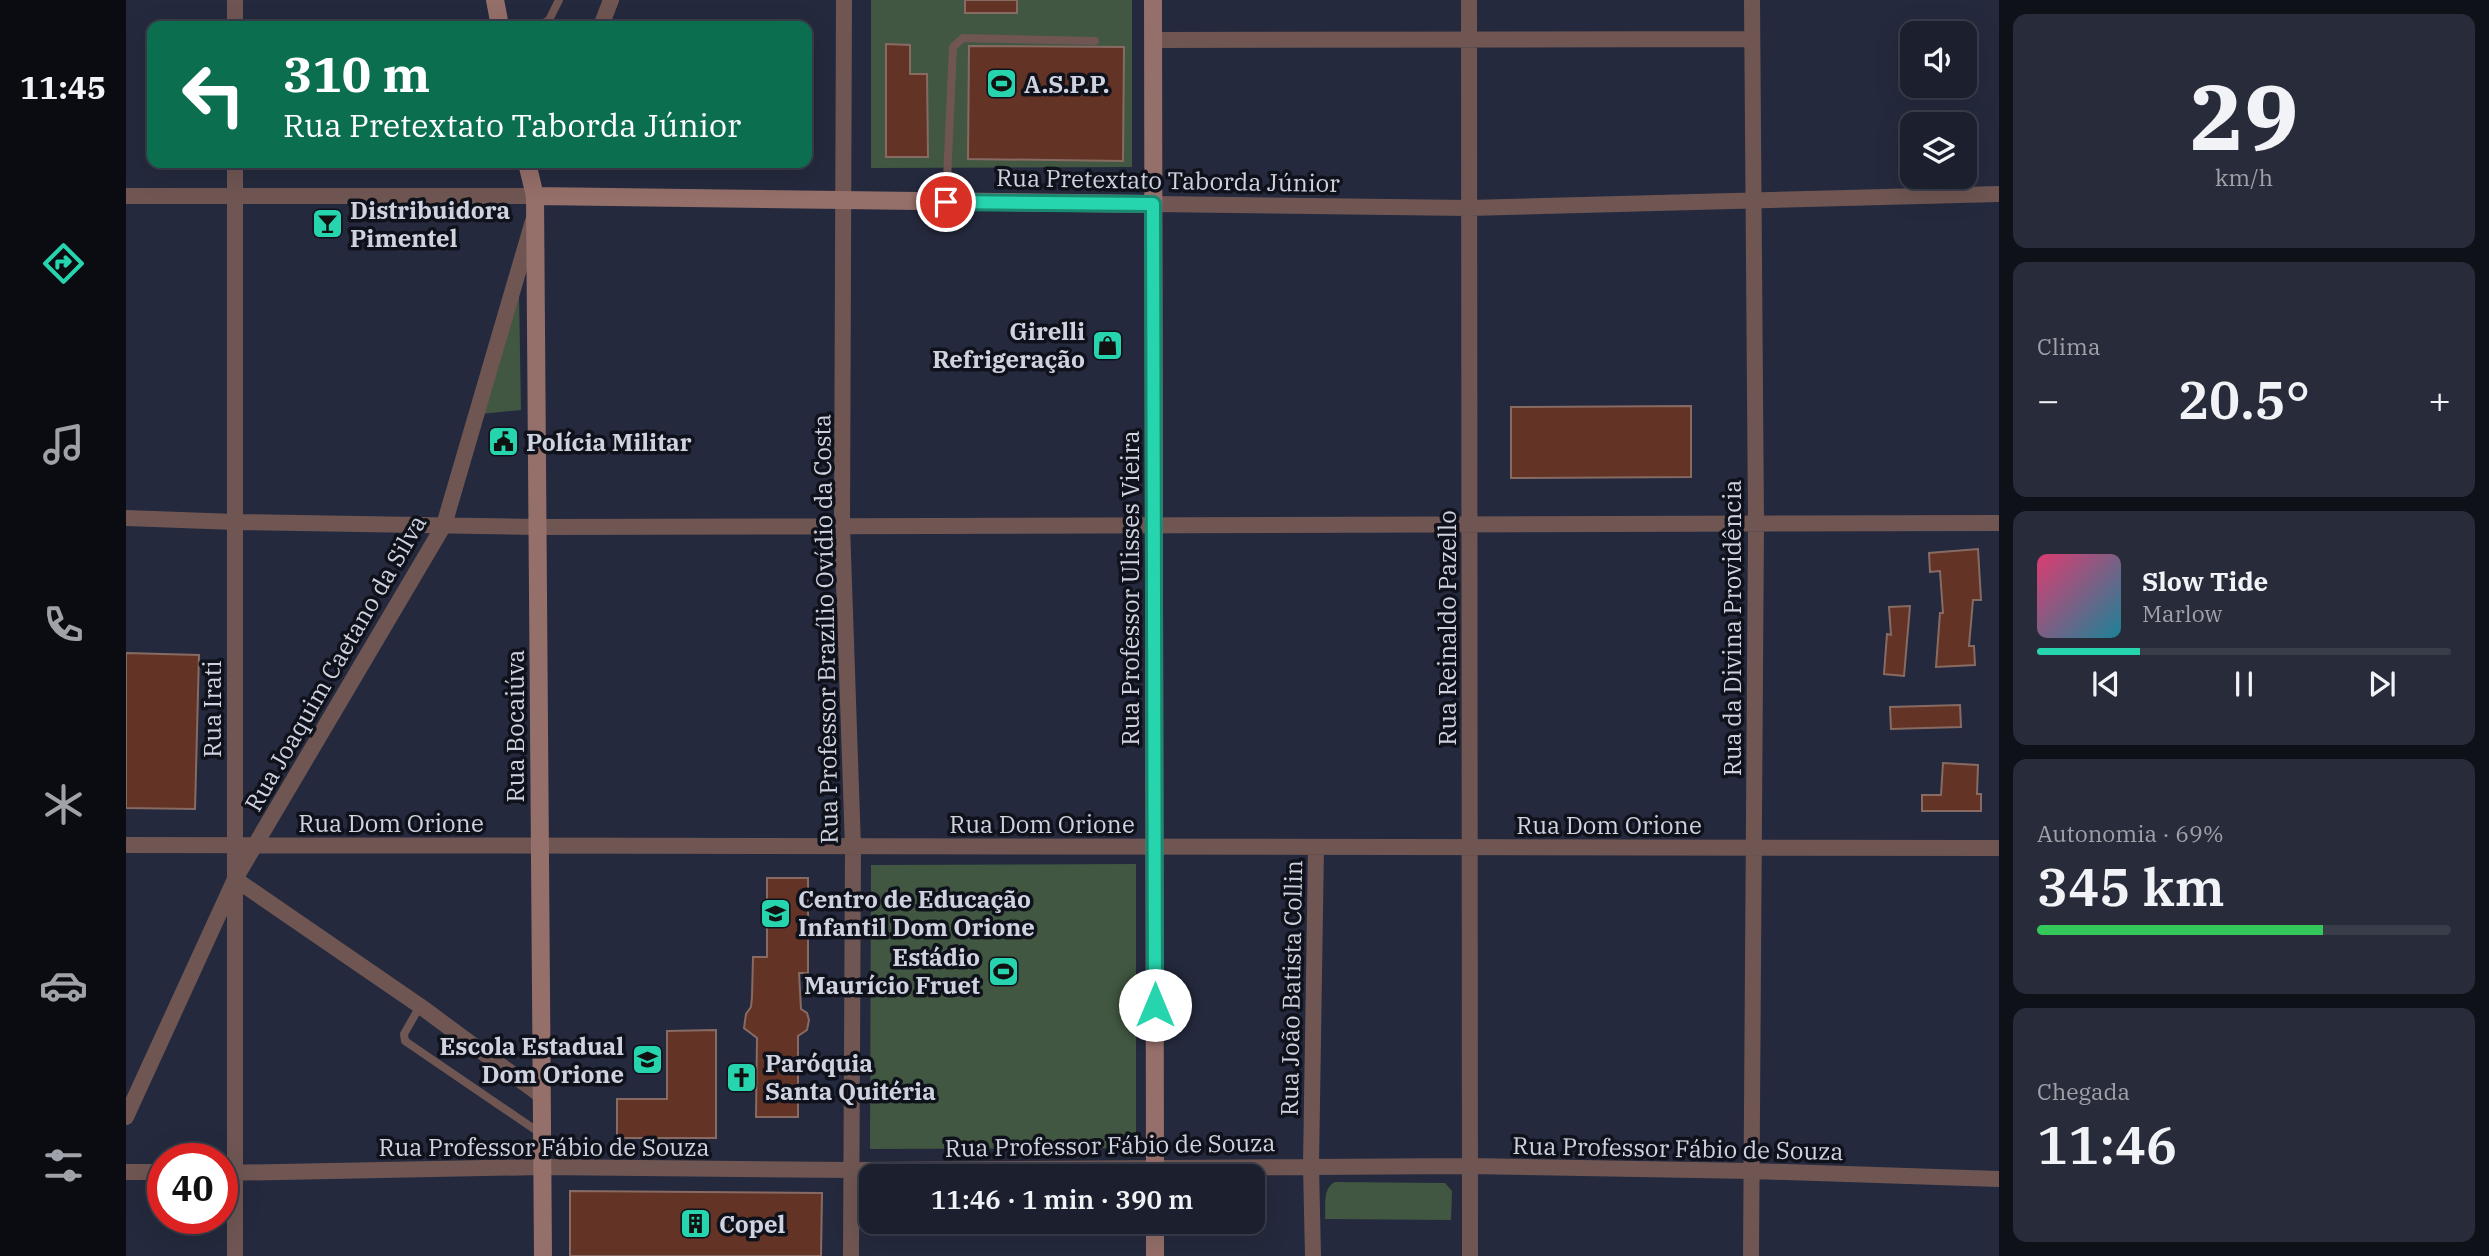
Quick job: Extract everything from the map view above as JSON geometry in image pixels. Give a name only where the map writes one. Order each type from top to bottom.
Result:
[{"type":"street","points":[[235,0],[235,21]]},
{"type":"street","points":[[495,0],[499,21]]},
{"type":"street","points":[[603,21],[611,0]]},
{"type":"street","name":"Rua Professor Brazílio Ovídio da Costa","points":[[844,0],[842,525],[853,846],[851,1256]]},
{"type":"street","name":"Rua Professor Ulisses Vieira","points":[[1153,0],[1155,1164]]},
{"type":"street","name":"Rua Reinaldo Pazello","points":[[1469,0],[1470,1256]]},
{"type":"street","name":"Rua da Divina Providência","points":[[1751,1256],[1756,523],[1752,0]]},
{"type":"street","points":[[1153,40],[1752,39]]},
{"type":"street","name":"Rua Irati","points":[[230,1143],[235,879],[234,168]]},
{"type":"street","name":"Rua Bocaiúva","points":[[528,168],[535,204],[543,1256]]},
{"type":"street","name":"Rua Pretextato Taborda Júnior","points":[[126,196],[535,204],[844,201],[1469,208],[1999,194]]},
{"type":"street","name":"Rua Joaquim Caetano da Silva","points":[[126,1117],[235,879],[443,525],[535,204]]},
{"type":"street","points":[[126,518],[538,527],[1999,523]]},
{"type":"street","name":"Rua Dom Orione","points":[[126,845],[1999,848]]},
{"type":"street","name":"Rua João Batista Collin","points":[[1313,1256],[1311,1166],[1316,847]]},
{"type":"street","points":[[235,879],[419,1006],[542,1096]]},
{"type":"street","name":"Rua Professor Fábio de Souza","points":[[1265,1168],[1470,1166],[1752,1171],[1999,1180]]},
{"type":"street","name":"Rua Professor Fábio de Souza","points":[[238,1173],[542,1167],[859,1170]]},
{"type":"street","points":[[126,1172],[147,1172]]},
{"type":"street","name":"Rua Irati","points":[[233,1234],[235,1256]]},
{"type":"street","points":[[1155,1234],[1156,1256]]},
{"type":"lane","points":[[548,21],[559,0]]},
{"type":"lane","points":[[946,202],[953,47],[963,38],[1095,41]]},
{"type":"lane","points":[[419,1006],[404,1034],[405,1041],[542,1135]]},
{"type":"green space","name":"A.S.P.P.","points":[[871,0],[1132,0],[1132,167],[871,168]]},
{"type":"green space","points":[[519,292],[521,410],[481,414]]},
{"type":"green space","name":"Estádio Maurício Fruet","points":[[1136,864],[1136,1148],[870,1149],[871,865]]},
{"type":"green space","points":[[1335,1182],[1445,1183],[1452,1191],[1451,1220],[1325,1219],[1326,1193]]},
{"type":"building","points":[[965,0],[1017,0],[1017,13],[965,13]]},
{"type":"building","points":[[886,44],[910,45],[910,74],[927,74],[928,157],[886,157]]},
{"type":"building","points":[[969,46],[1124,47],[1123,161],[968,159]]},
{"type":"building","points":[[1691,406],[1691,477],[1511,478],[1511,407]]},
{"type":"building","points":[[1978,549],[1981,600],[1973,600],[1969,646],[1974,646],[1975,665],[1936,667],[1940,613],[1943,613],[1940,571],[1930,572],[1929,553]]},
{"type":"building","points":[[1910,606],[1904,676],[1884,674],[1887,634],[1891,635],[1889,607]]},
{"type":"building","points":[[126,653],[199,655],[195,809],[126,808]]},
{"type":"building","points":[[1960,705],[1961,727],[1891,729],[1890,707]]},
{"type":"building","points":[[1943,763],[1978,765],[1977,794],[1981,794],[1981,811],[1922,811],[1922,795],[1941,795]]},
{"type":"building","points":[[767,878],[808,878],[808,973],[799,973],[801,1009],[807,1013],[809,1020],[807,1030],[798,1036],[798,1117],[756,1117],[757,1038],[744,1028],[746,1014],[751,1007],[753,957],[767,957]]},
{"type":"building","points":[[716,1030],[716,1138],[617,1138],[617,1099],[667,1099],[667,1031]]},
{"type":"building","name":"Copel","points":[[570,1191],[822,1193],[821,1256],[570,1256]]},
{"type":"place","name":"A.S.P.P.","points":[[1001,84]]},
{"type":"place","name":"Distribuidora Pimentel","points":[[327,224]]},
{"type":"place","name":"Girelli Refrigeração","points":[[1108,345]]},
{"type":"place","name":"Polícia Militar","points":[[503,442]]},
{"type":"place","name":"Centro de Educação Infantil Dom Orione","points":[[775,913]]},
{"type":"place","name":"Estádio Maurício Fruet","points":[[1003,971]]},
{"type":"place","name":"Escola Estadual Dom Orione","points":[[647,1060]]},
{"type":"place","name":"Paróquia Santa Quitéria","points":[[742,1077]]},
{"type":"place","name":"Copel","points":[[696,1224]]},
{"type":"route","points":[[946,202],[1153,204],[1155,1005]]}]
